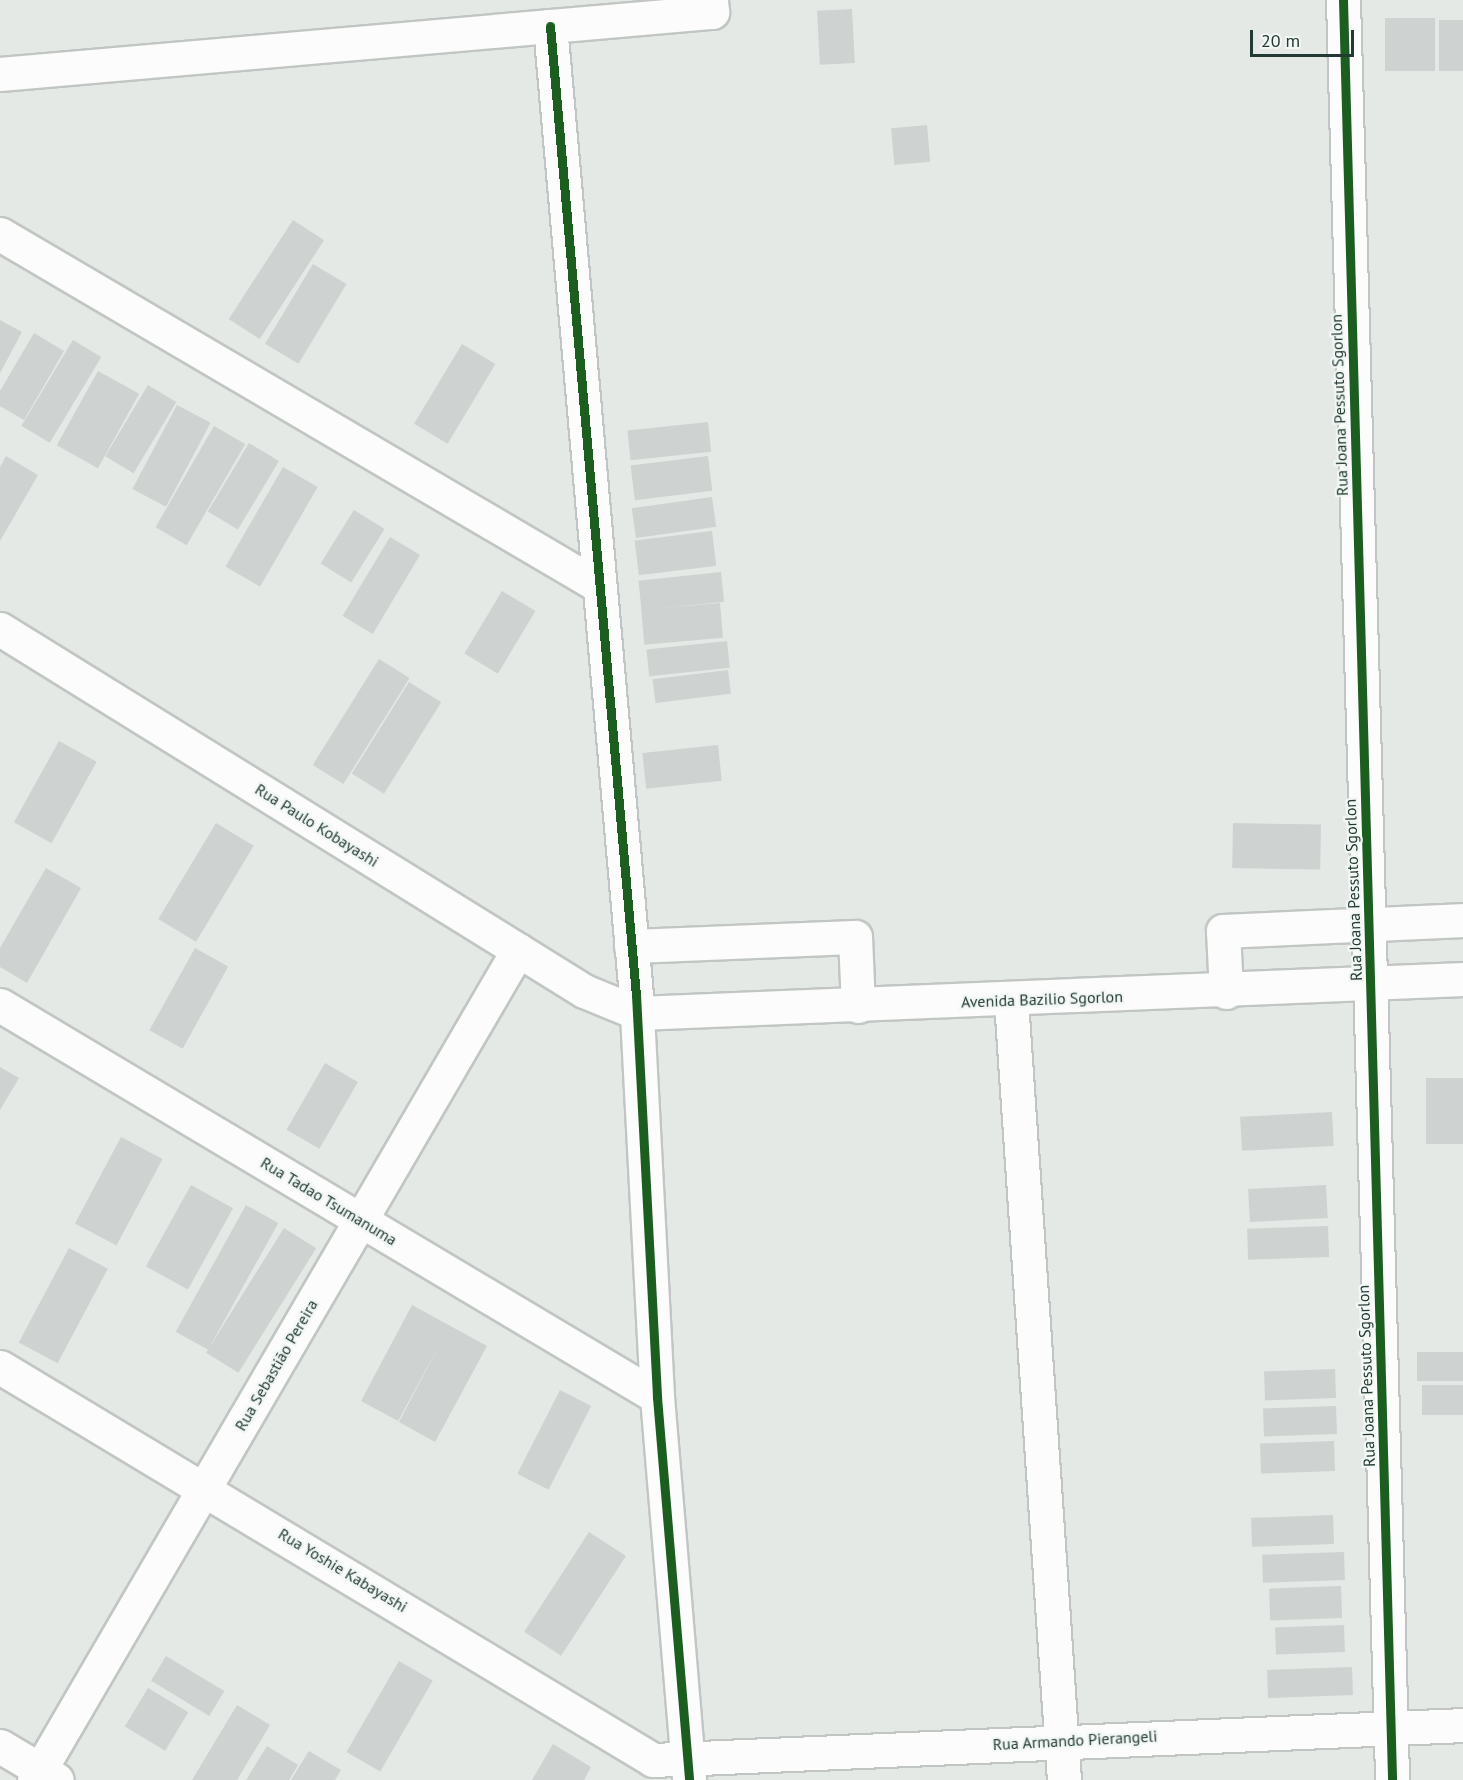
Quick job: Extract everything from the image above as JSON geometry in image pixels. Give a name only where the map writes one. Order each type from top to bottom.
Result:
[{"type":"street","points":[[0,74],[712,12],[711,0]]},
{"type":"street","name":"Rua Joana Pessuto Sgorlon","points":[[1343,0],[1392,1780]]},
{"type":"street","points":[[550,26],[638,1013],[657,1397],[688,1771]]},
{"type":"street","points":[[0,234],[599,586]]},
{"type":"street","name":"Rua Paulo Kobayashi","points":[[0,629],[584,991],[638,1013]]},
{"type":"street","points":[[1226,992],[1223,931],[1369,928],[1463,920]]},
{"type":"street","points":[[632,946],[855,937],[858,1006]]},
{"type":"street","name":"Rua Sebastião Pereira","points":[[44,1777],[206,1486],[518,950]]},
{"type":"street","name":"Avenida Bazilio Sgorlon","points":[[638,1013],[1370,987],[1463,979]]},
{"type":"street","points":[[1011,1000],[1064,1780]]},
{"type":"street","name":"Rua Tadao Tsumanuma","points":[[0,1005],[657,1397]]},
{"type":"street","name":"Rua Yoshie Kabayashi","points":[[0,1367],[206,1486],[653,1760],[688,1771]]},
{"type":"street","name":"Rua Armando Pierangeli","points":[[688,1771],[1062,1739],[1463,1725]]},
{"type":"street","points":[[0,1746],[44,1777]]},
{"type":"building","points":[[852,9],[855,63],[820,65],[817,11]]},
{"type":"building","points":[[1385,18],[1435,18],[1435,71],[1385,71]]},
{"type":"building","points":[[1439,20],[1463,20],[1463,71],[1439,71]]},
{"type":"building","points":[[927,125],[930,162],[894,165],[891,128]]},
{"type":"building","points":[[293,220],[324,240],[260,339],[229,319]]},
{"type":"building","points":[[313,264],[346,284],[299,364],[265,344]]},
{"type":"building","points":[[0,320],[22,332],[0,373]]},
{"type":"building","points":[[34,333],[64,351],[24,420],[0,406],[0,391]]},
{"type":"building","points":[[73,340],[101,357],[50,443],[21,426]]},
{"type":"building","points":[[462,344],[495,364],[448,444],[414,424]]},
{"type":"building","points":[[98,371],[139,394],[98,468],[57,445]]},
{"type":"building","points":[[148,385],[176,402],[134,473],[105,456]]},
{"type":"building","points":[[177,405],[211,423],[166,507],[132,489]]},
{"type":"building","points":[[708,422],[711,452],[631,460],[627,430]]},
{"type":"building","points":[[214,426],[245,444],[187,545],[156,527]]},
{"type":"building","points":[[249,443],[279,461],[238,530],[208,512]]},
{"type":"building","points":[[6,456],[38,475],[0,541],[0,467]]},
{"type":"building","points":[[708,456],[712,491],[635,500],[631,466]]},
{"type":"building","points":[[283,467],[318,487],[260,587],[226,567]]},
{"type":"building","points":[[712,497],[716,527],[636,538],[632,508]]},
{"type":"building","points":[[354,510],[385,529],[351,583],[321,563]]},
{"type":"building","points":[[712,531],[716,566],[639,575],[635,541]]},
{"type":"building","points":[[390,537],[420,555],[373,634],[343,616]]},
{"type":"building","points":[[721,572],[724,602],[642,611],[638,581]]},
{"type":"building","points":[[502,591],[535,611],[498,674],[464,654]]},
{"type":"building","points":[[720,603],[723,638],[644,645],[641,610]]},
{"type":"building","points":[[727,641],[730,668],[649,676],[646,649]]},
{"type":"building","points":[[379,659],[410,678],[343,784],[313,765]]},
{"type":"building","points":[[728,670],[731,694],[655,703],[653,679]]},
{"type":"building","points":[[409,682],[441,702],[384,794],[352,774]]},
{"type":"building","points":[[59,741],[97,762],[52,843],[14,822]]},
{"type":"building","points":[[718,745],[722,781],[646,789],[642,753]]},
{"type":"building","points":[[216,823],[254,846],[196,942],[158,919]]},
{"type":"building","points":[[1233,823],[1321,825],[1320,870],[1232,868]]},
{"type":"building","points":[[46,868],[81,888],[27,983],[0,967],[0,948]]},
{"type":"building","points":[[195,948],[228,966],[183,1049],[149,1030]]},
{"type":"building","points":[[325,1063],[358,1082],[319,1149],[287,1130]]},
{"type":"building","points":[[0,1067],[19,1078],[0,1110]]},
{"type":"building","points":[[1426,1078],[1463,1078],[1463,1144],[1426,1144]]},
{"type":"building","points":[[1332,1112],[1334,1146],[1242,1151],[1240,1117]]},
{"type":"building","points":[[121,1137],[162,1159],[116,1246],[75,1224]]},
{"type":"building","points":[[191,1185],[233,1208],[188,1290],[146,1266]]},
{"type":"building","points":[[1326,1185],[1328,1218],[1250,1222],[1248,1189]]},
{"type":"building","points":[[246,1205],[278,1223],[208,1350],[176,1332]]},
{"type":"building","points":[[1328,1226],[1329,1257],[1248,1260],[1247,1229]]},
{"type":"building","points":[[284,1228],[316,1248],[238,1373],[206,1353]]},
{"type":"building","points":[[69,1248],[108,1269],[58,1363],[19,1342]]},
{"type":"building","points":[[412,1305],[487,1346],[435,1442],[399,1422],[442,1340],[398,1421],[361,1401]]},
{"type":"building","points":[[1417,1352],[1463,1352],[1463,1381],[1417,1381]]},
{"type":"building","points":[[1335,1369],[1336,1398],[1265,1400],[1264,1371]]},
{"type":"building","points":[[1422,1385],[1463,1385],[1463,1415],[1422,1415]]},
{"type":"building","points":[[560,1390],[591,1406],[549,1490],[517,1474]]},
{"type":"building","points":[[1336,1406],[1337,1434],[1264,1437],[1263,1409]]},
{"type":"building","points":[[1334,1441],[1335,1471],[1261,1474],[1260,1444]]},
{"type":"building","points":[[1333,1515],[1334,1544],[1252,1547],[1251,1518]]},
{"type":"building","points":[[589,1532],[626,1556],[561,1656],[524,1632]]},
{"type":"building","points":[[1344,1552],[1345,1580],[1263,1583],[1262,1555]]},
{"type":"building","points":[[1341,1586],[1342,1618],[1270,1620],[1269,1589]]},
{"type":"building","points":[[1344,1625],[1345,1652],[1276,1654],[1275,1627]]},
{"type":"building","points":[[166,1656],[224,1691],[209,1716],[151,1681]]},
{"type":"building","points":[[399,1661],[433,1680],[380,1771],[346,1752]]},
{"type":"building","points":[[1352,1667],[1353,1695],[1268,1698],[1267,1670]]},
{"type":"building","points":[[148,1688],[188,1712],[165,1751],[125,1727]]},
{"type":"building","points":[[237,1705],[270,1725],[237,1780],[192,1780]]},
{"type":"building","points":[[553,1744],[591,1767],[584,1780],[532,1780]]},
{"type":"building","points":[[267,1746],[298,1765],[289,1780],[246,1780]]},
{"type":"building","points":[[309,1751],[341,1770],[335,1780],[291,1780]]},
{"type":"cycle path","points":[[1343,0],[1392,1780]]},
{"type":"cycle path","points":[[550,26],[636,995],[657,1397],[689,1780]]}]
